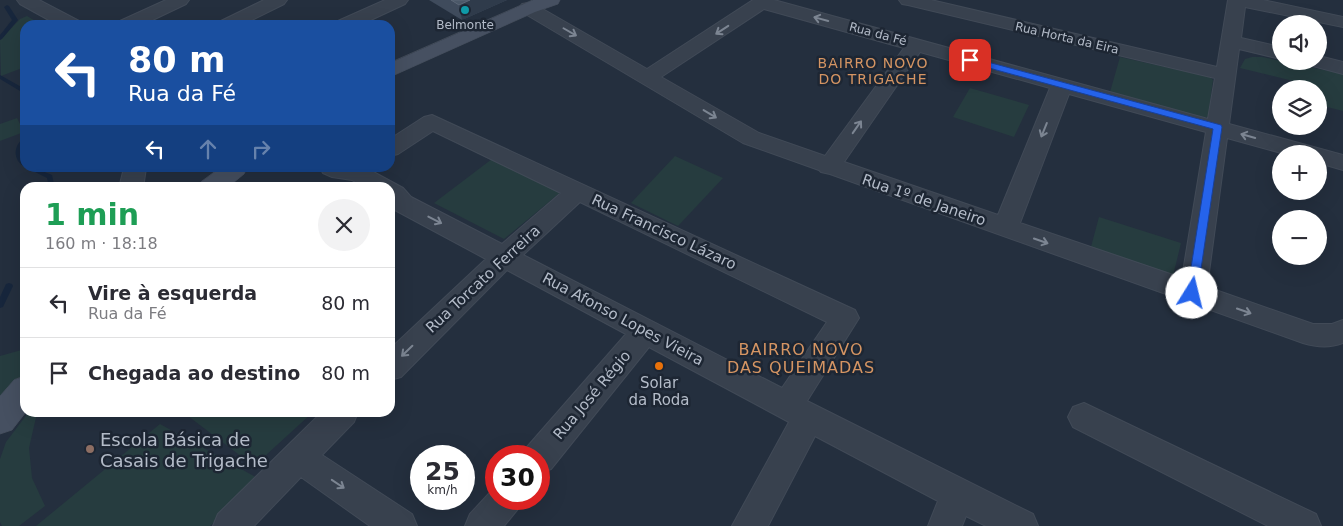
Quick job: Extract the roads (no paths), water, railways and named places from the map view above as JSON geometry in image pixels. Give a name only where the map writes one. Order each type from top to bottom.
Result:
[{"type":"street","points":[[26,0],[63,20]]},
{"type":"street","points":[[138,20],[180,0]]},
{"type":"street","points":[[238,20],[278,0]]},
{"type":"street","points":[[356,20],[399,0]]},
{"type":"street","points":[[395,69],[528,8],[551,0]]},
{"type":"street","name":"Rua Horta da Eira","points":[[908,0],[1226,75]]},
{"type":"street","points":[[1192,293],[1237,0],[1343,22]]},
{"type":"street","points":[[648,77],[764,1]]},
{"type":"street","name":"Rua da Fé","points":[[764,1],[916,45],[1281,145]]},
{"type":"street","name":"Rua 1º de Janeiro","points":[[528,8],[751,138],[829,167],[1313,335],[1334,335],[1343,331]]},
{"type":"street","points":[[1232,42],[1272,51]]},
{"type":"street","points":[[829,167],[916,45]]},
{"type":"street","points":[[1327,64],[1343,68]]},
{"type":"street","points":[[1005,228],[1062,85]]},
{"type":"street","name":"Rua Francisco Lázaro","points":[[395,147],[432,122],[845,318],[798,412],[749,526]]},
{"type":"street","points":[[1327,158],[1343,163]]},
{"type":"street","points":[[218,182],[230,172]]},
{"type":"street","name":"Rua Afonso Lopes Vieira","points":[[362,172],[377,182]]},
{"type":"street","name":"Rua Torcato Ferreira","points":[[395,363],[505,257],[578,191]]},
{"type":"street","name":"Rua Afonso Lopes Vieira","points":[[395,196],[402,204],[798,412],[1021,526]]},
{"type":"street","name":"Rua José Régio","points":[[550,445],[646,331]]},
{"type":"street","points":[[0,420],[20,396]]},
{"type":"street","points":[[230,526],[338,417]]},
{"type":"street","points":[[1084,417],[1304,526]]},
{"type":"street","points":[[298,457],[400,526]]},
{"type":"street","points":[[944,526],[958,494]]},
{"type":"street","points":[[482,526],[496,510]]},
{"type":"waterway","points":[[0,38],[15,20],[7,7]]},
{"type":"waterway","points":[[0,77],[20,88]]},
{"type":"waterway","points":[[20,146],[20,159]]},
{"type":"waterway","points":[[39,172],[50,177],[51,182]]},
{"type":"waterway","points":[[0,305],[9,286]]},
{"type":"place","name":"Belmonte","points":[[465,10]]},
{"type":"place","name":"Solar da Roda","points":[[659,366]]},
{"type":"place","name":"Escola Básica de Casais de Trigache","points":[[90,449]]},
{"type":"district","name":"BAIRRO NOVO DO TRIGACHE","points":[[873,72]]},
{"type":"district","name":"BAIRRO NOVO DAS QUEIMADAS","points":[[801,358]]}]
